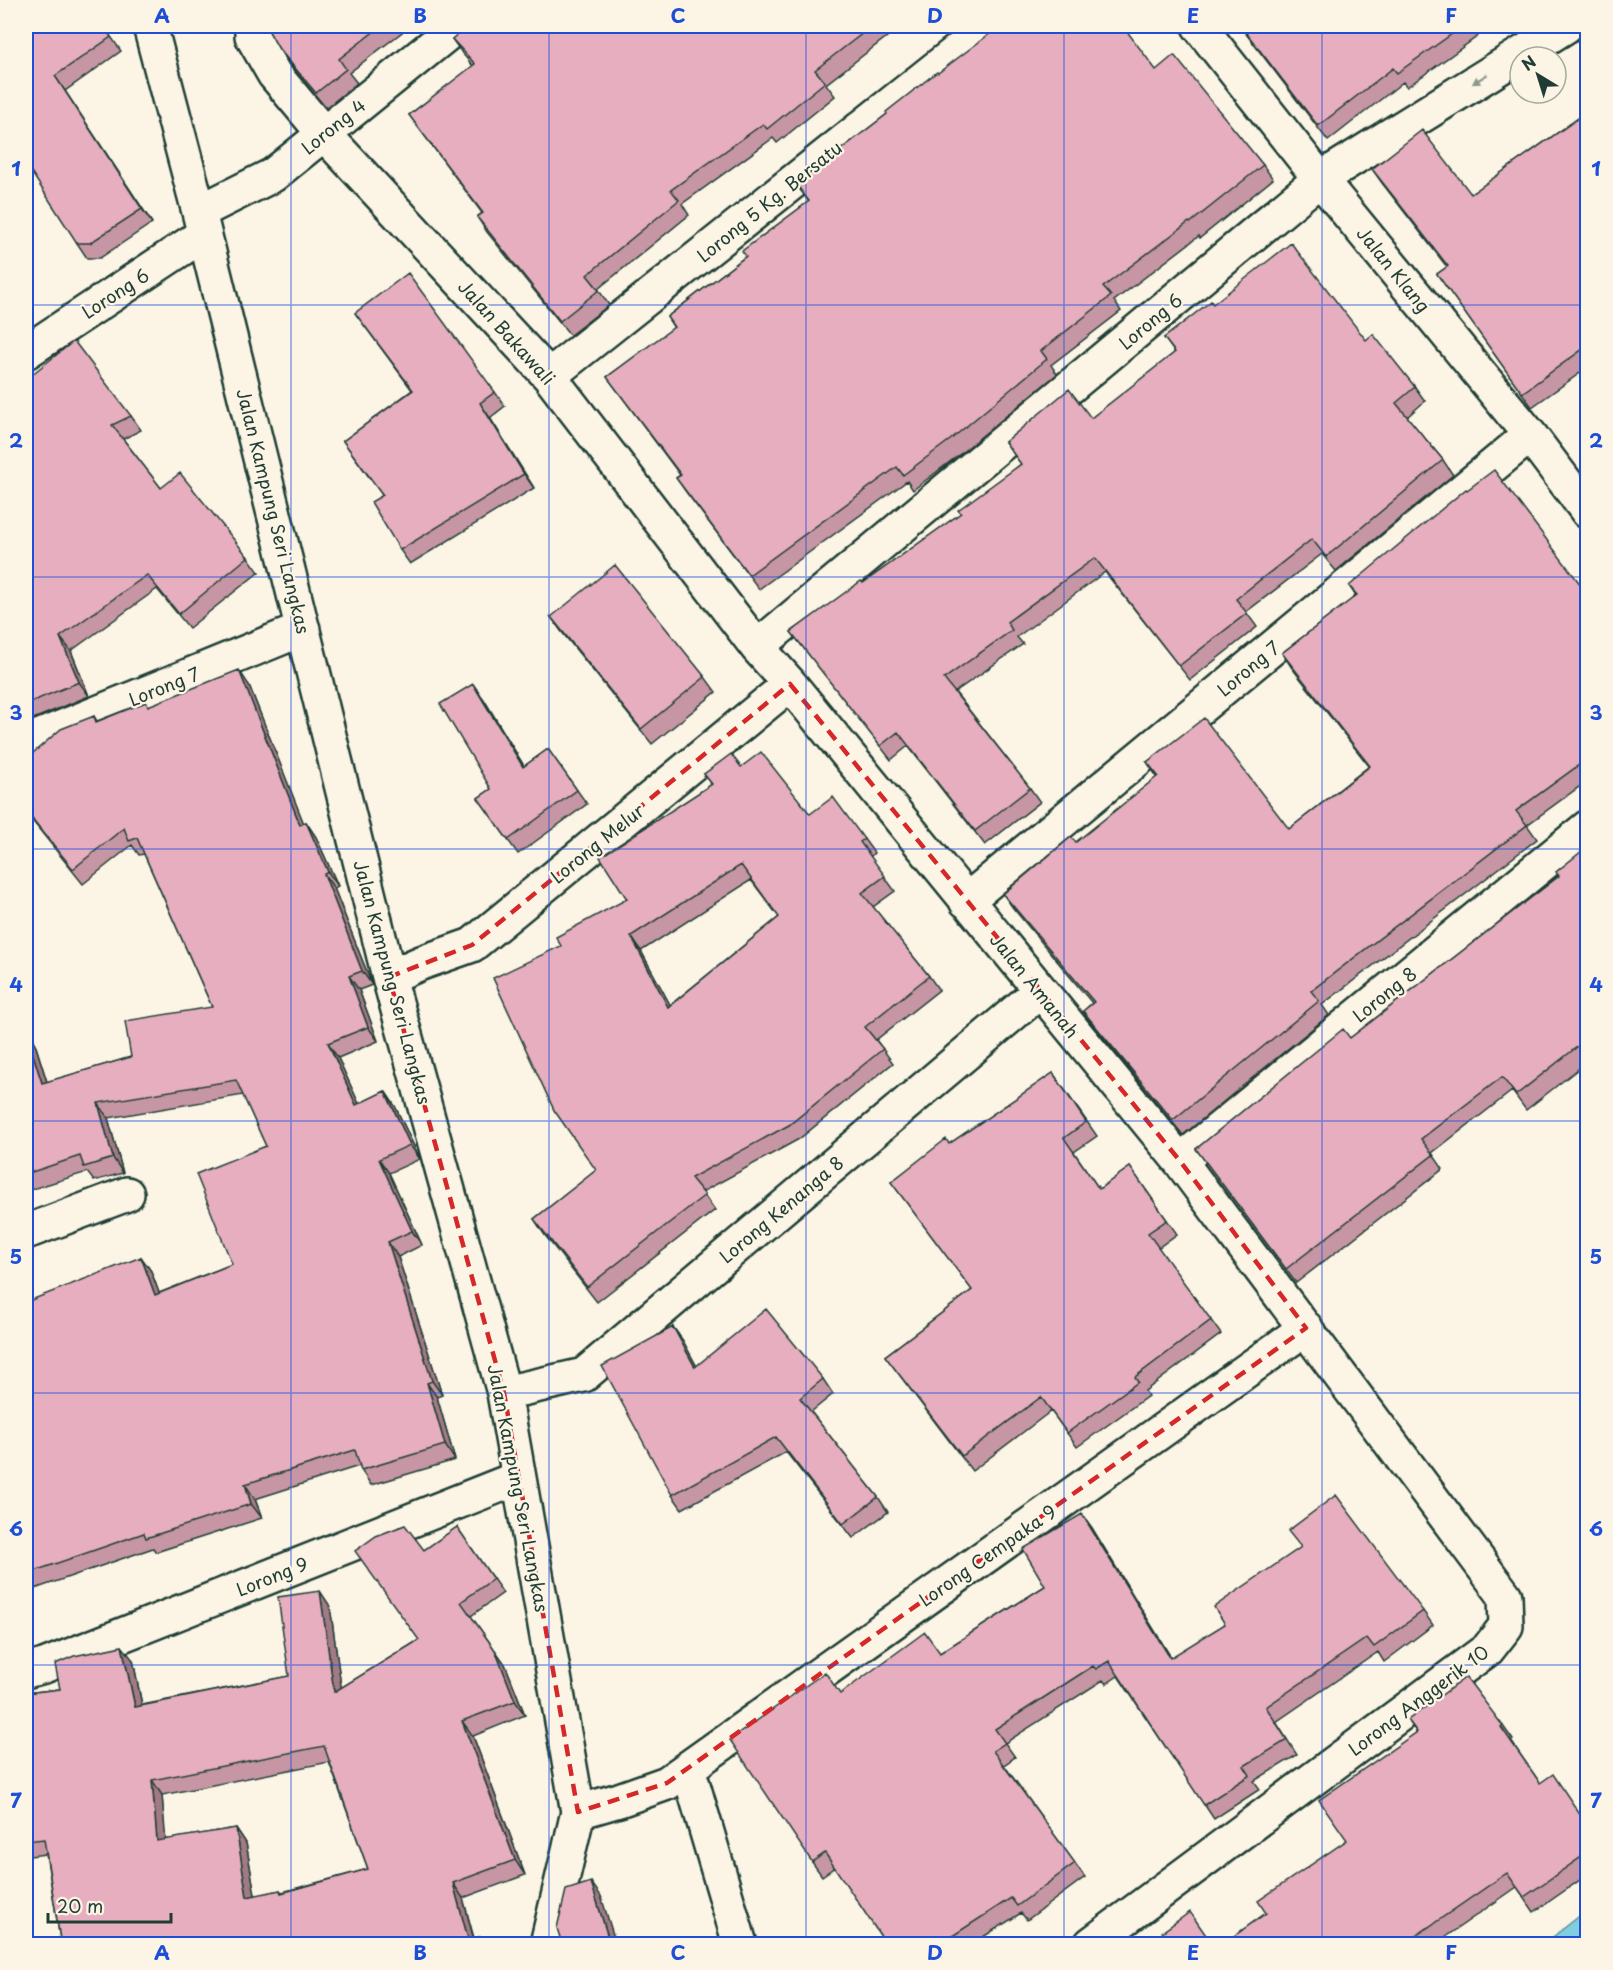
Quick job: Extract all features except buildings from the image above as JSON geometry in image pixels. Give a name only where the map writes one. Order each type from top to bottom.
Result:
[{"type":"street","name":"Jalan Kampung Seri Langkas","points":[[150,26],[209,215],[303,629],[389,977],[515,1391],[518,1478],[578,1812],[548,1944]]},
{"type":"street","name":"Jalan Bakawali","points":[[252,26],[252,36],[274,74],[324,134],[549,376],[757,647]]},
{"type":"street","name":"Lorong 4","points":[[209,215],[273,175],[457,26]]},
{"type":"street","name":"Lorong 5 Kg. Bersatu","points":[[549,376],[989,26]]},
{"type":"street","name":"Jalan Klang","points":[[1199,26],[1320,179],[1530,435],[1587,512]]},
{"type":"street","name":"Lorong 6","points":[[757,647],[1320,179],[1566,26]]},
{"type":"street","name":"Lorong 6","points":[[26,352],[209,215]]},
{"type":"street","name":"Lorong 7","points":[[966,900],[1530,435]]},
{"type":"street","name":"Lorong 7","points":[[26,742],[303,629]]},
{"type":"street","name":"Jalan Amanah","points":[[757,647],[790,684],[1180,1161],[1306,1328]]},
{"type":"street","name":"Lorong Melur","points":[[389,977],[472,945],[790,684]]},
{"type":"street","name":"Lorong 8","points":[[1180,1161],[1587,827]]},
{"type":"street","name":"Lorong Kenanga 8","points":[[515,1391],[584,1375],[1040,991]]},
{"type":"street","points":[[26,1232],[127,1194]]},
{"type":"street","name":"Lorong Cempaka 9","points":[[578,1812],[620,1800],[677,1775],[1306,1328]]},
{"type":"street","name":"Lorong Anggerik 10","points":[[1091,1944],[1488,1649],[1506,1626],[1505,1596],[1306,1328]]},
{"type":"street","name":"Lorong 9","points":[[26,1671],[44,1666],[518,1478]]},
{"type":"street","points":[[677,1775],[740,1944]]},
{"type":"highlighted area","points":[[790,684],[1180,1161],[1306,1328],[667,1783],[578,1812],[504,1393],[389,977],[472,945]]},
{"type":"water","points":[[1587,1910],[1587,1944],[1544,1944]]}]
